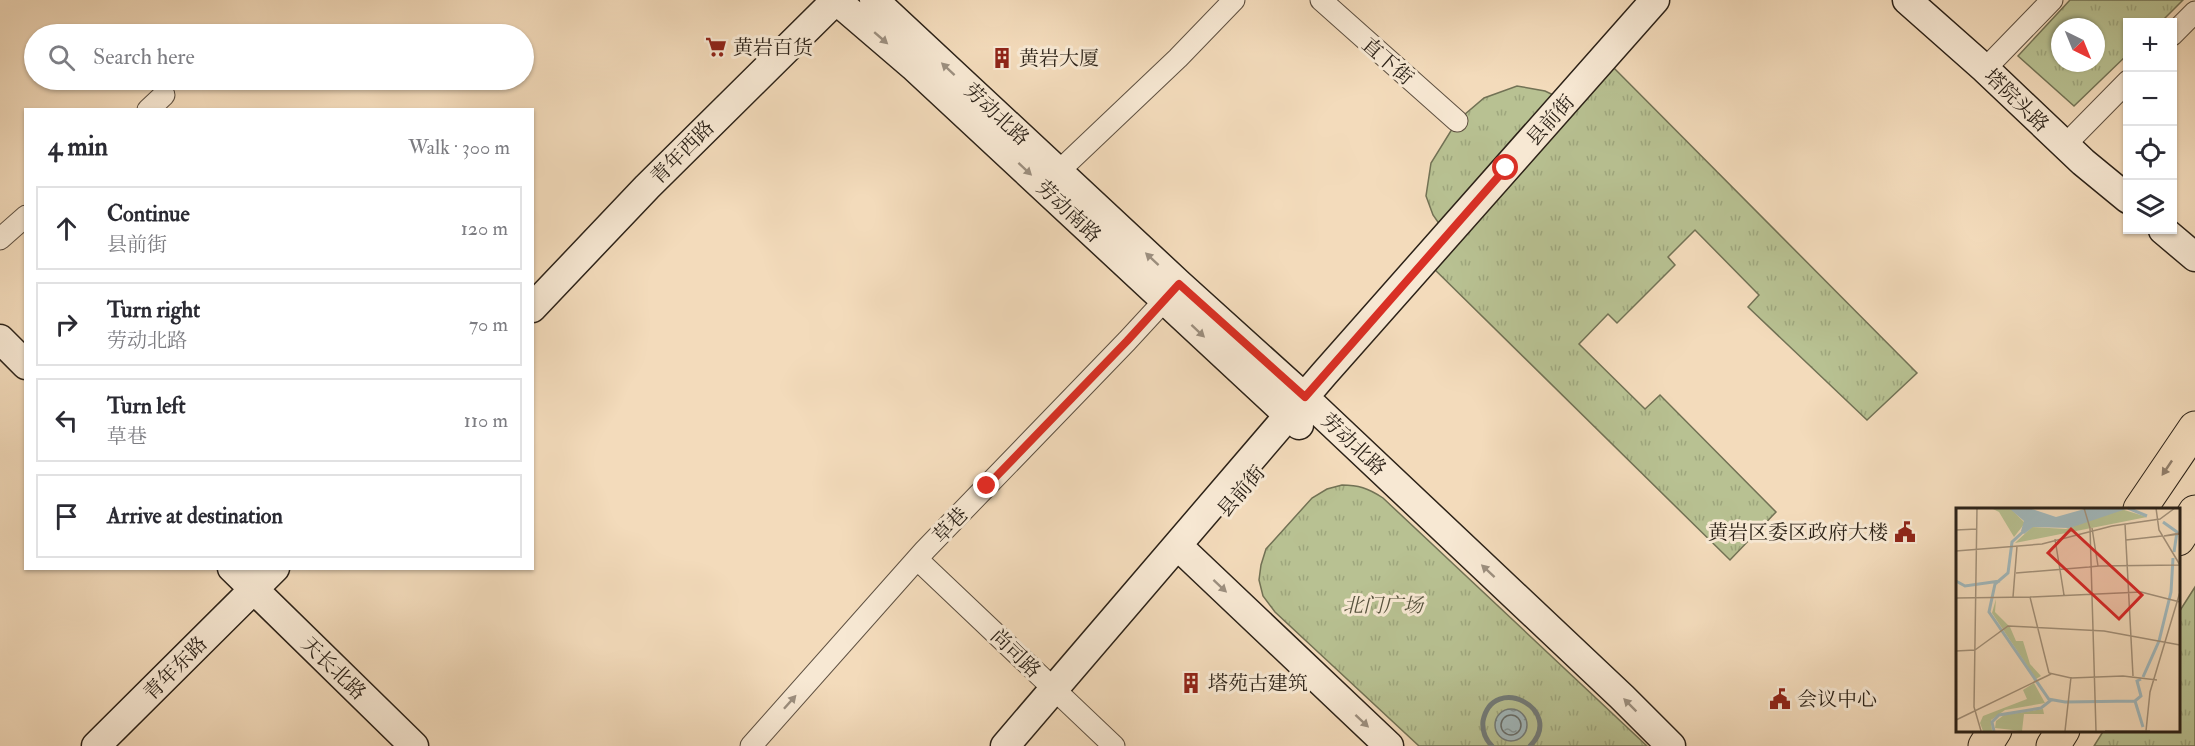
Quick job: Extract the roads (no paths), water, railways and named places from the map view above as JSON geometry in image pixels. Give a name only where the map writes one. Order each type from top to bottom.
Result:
[{"type":"main road","points":[[2141,508],[2195,428]]},
{"type":"main road","points":[[2180,536],[2195,512]]},
{"type":"main road","points":[[1985,746],[1994,731]]},
{"type":"main road","points":[[2053,746],[2062,731]]},
{"type":"street","name":"劳动南路","points":[[836,0],[1172,292]]},
{"type":"street","name":"青年西路","points":[[534,306],[647,187],[836,0]]},
{"type":"street","name":"劳动北路","points":[[874,0],[1059,171],[1172,292],[1301,411],[1622,697],[1671,746]]},
{"type":"street","points":[[1059,171],[1178,58],[1234,0]]},
{"type":"street","name":"直下街","points":[[1321,0],[1457,121]]},
{"type":"street","name":"县前街","points":[[1005,746],[1301,411],[1324,374],[1655,0]]},
{"type":"street","name":"塔院头路","points":[[1907,0],[2123,196]]},
{"type":"street","points":[[1985,69],[2052,0]]},
{"type":"street","points":[[2177,30],[2195,12]]},
{"type":"street","points":[[2065,145],[2123,85]]},
{"type":"street","points":[[150,108],[164,95]]},
{"type":"street","points":[[0,239],[24,218]]},
{"type":"street","points":[[2168,234],[2195,257]]},
{"type":"street","name":"草巷","points":[[751,746],[918,560],[1172,292]]},
{"type":"street","points":[[0,339],[24,362]]},
{"type":"street","points":[[1175,555],[1389,746]]},
{"type":"street","name":"尚司路","points":[[918,560],[1114,746]]},
{"type":"street","name":"天长北路","points":[[234,570],[414,746]]},
{"type":"street","points":[[254,590],[273,570]]},
{"type":"street","name":"青年东路","points":[[96,746],[254,590]]},
{"type":"water","points":[[1511,709],[1522,714],[1527,725],[1522,736],[1511,741],[1500,736],[1495,725],[1500,714]]},
{"type":"waterway","points":[[1492,746],[1484,735],[1483,721],[1489,707],[1500,699],[1512,698],[1534,709],[1539,720],[1539,733],[1530,746]]},
{"type":"place","name":"黄岩百货","points":[[716,47]]},
{"type":"place","name":"黄岩大厦","points":[[1002,58]]},
{"type":"place","name":"黄岩区委区政府大楼","points":[[1905,532]]},
{"type":"place","name":"塔苑古建筑","points":[[1191,683]]},
{"type":"place","name":"会议中心","points":[[1780,699]]},
{"type":"park label","name":"北门广场","points":[[1383,605]]}]
